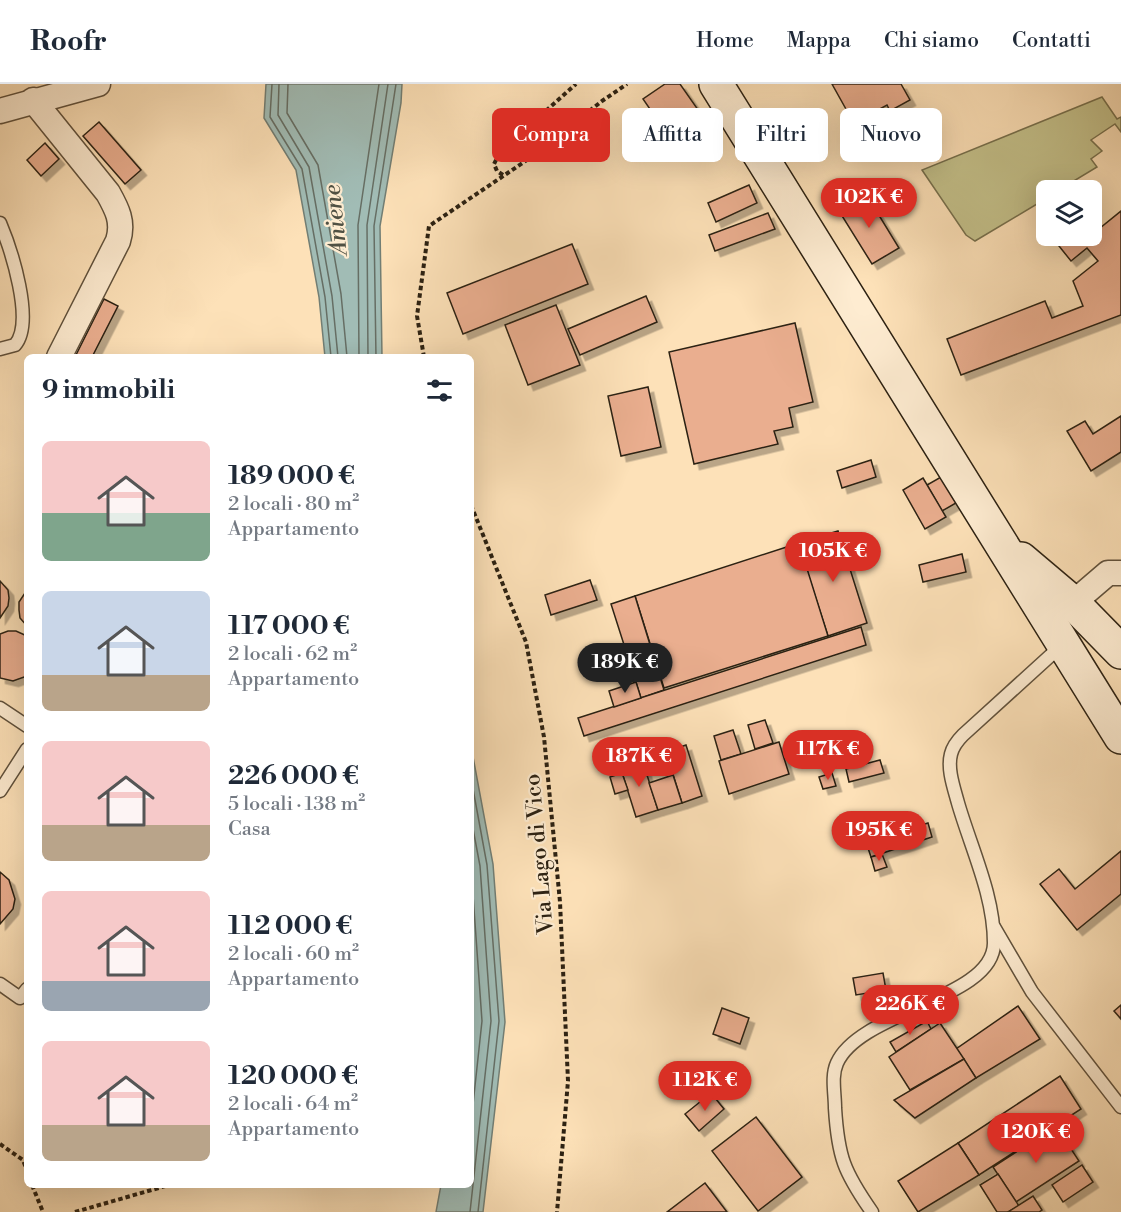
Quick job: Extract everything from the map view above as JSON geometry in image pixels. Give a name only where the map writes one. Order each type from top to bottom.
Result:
[{"type":"main road","points":[[716,84],[1121,738]]},
{"type":"main road","points":[[998,538],[1073,603],[1121,652]]},
{"type":"street","points":[[0,111],[33,100],[98,84]]},
{"type":"street","points":[[33,100],[108,193],[117,210],[121,227],[118,241],[61,354]]},
{"type":"street","points":[[1073,603],[1117,570]]},
{"type":"lane","points":[[0,223],[16,270],[21,328],[15,345],[0,350]]},
{"type":"lane","points":[[872,1212],[847,1175],[840,1157],[834,1080],[837,1063],[845,1049],[865,1033],[940,997],[980,971],[993,952],[992,923],[984,887],[954,788],[951,753],[963,735],[1063,644]]},
{"type":"lane","points":[[0,708],[24,724]]},
{"type":"lane","points":[[0,791],[24,754]]},
{"type":"lane","points":[[992,923],[1032,992],[1121,1107]]},
{"type":"lane","points":[[0,984],[20,998],[24,992]]},
{"type":"path","points":[[504,175],[496,171],[494,164],[500,152],[576,84]]},
{"type":"path","points":[[423,354],[417,316],[429,226],[504,175],[627,84]]},
{"type":"path","name":"Via Lago di Vico","points":[[474,512],[526,642],[544,737],[560,902],[568,1081],[557,1212]]},
{"type":"path","points":[[0,1144],[24,1163]]},
{"type":"path","points":[[33,1188],[43,1212]]},
{"type":"path","points":[[75,1212],[159,1188]]},
{"type":"shaded area","points":[[1102,97],[1117,119],[1121,117],[1121,132],[1115,124],[1091,140],[1102,151],[1091,159],[1097,167],[1076,180],[1036,180],[1036,205],[975,241],[966,235],[922,170]]},
{"type":"water","name":"Aniene","points":[[266,84],[402,84],[401,103],[380,226],[382,354],[325,354],[319,297],[296,170],[264,118]]},
{"type":"water","points":[[474,762],[493,864],[505,1022],[483,1212],[436,1212],[440,1188],[474,1188]]},
{"type":"building","points":[[665,84],[680,84],[697,108],[649,108],[643,99]]},
{"type":"building","points":[[832,84],[901,84],[910,100],[895,108],[888,108],[887,105],[881,108],[845,108]]},
{"type":"building","points":[[99,122],[141,170],[125,184],[83,136]]},
{"type":"building","points":[[45,143],[59,159],[41,176],[27,160]]},
{"type":"building","points":[[749,185],[757,203],[716,222],[708,203]]},
{"type":"building","points":[[866,194],[899,248],[872,264],[839,211]]},
{"type":"building","points":[[1121,211],[1121,315],[961,375],[947,339],[1045,301],[1052,318],[1083,306],[1073,281],[1098,261],[1087,248],[1071,261],[1059,246],[1102,246],[1102,226]]},
{"type":"building","points":[[768,213],[775,229],[715,251],[709,235]]},
{"type":"building","points":[[572,244],[588,284],[463,334],[447,293]]},
{"type":"building","points":[[646,296],[657,322],[580,355],[568,329]]},
{"type":"building","points":[[104,299],[118,306],[94,354],[76,354]]},
{"type":"building","points":[[556,305],[580,365],[528,385],[505,325]]},
{"type":"building","points":[[795,323],[813,402],[789,408],[793,427],[774,431],[778,444],[694,464],[669,352]]},
{"type":"building","points":[[648,387],[661,447],[621,456],[608,396]]},
{"type":"building","points":[[1121,416],[1121,452],[1091,471],[1067,431],[1085,421],[1093,434]]},
{"type":"building","points":[[871,460],[876,477],[842,488],[837,471]]},
{"type":"building","points":[[941,477],[956,503],[942,511],[927,485]]},
{"type":"building","points":[[923,478],[946,517],[925,529],[903,490]]},
{"type":"building","points":[[838,531],[867,623],[828,636],[798,543]]},
{"type":"building","points":[[799,543],[828,636],[664,688],[635,596]]},
{"type":"building","points":[[962,554],[966,572],[923,582],[919,565]]},
{"type":"building","points":[[590,580],[597,600],[551,615],[545,595]]},
{"type":"building","points":[[0,581],[8,590],[9,598],[8,606],[0,618]]},
{"type":"building","points":[[24,594],[24,623],[20,618],[19,602]]},
{"type":"building","points":[[635,596],[664,690],[641,698],[611,604]]},
{"type":"building","points":[[861,627],[866,645],[584,736],[578,718]]},
{"type":"building","points":[[16,631],[24,635],[24,677],[13,681],[0,678],[0,634]]},
{"type":"building","points":[[636,682],[641,698],[614,707],[609,691]]},
{"type":"building","points":[[765,720],[773,743],[755,749],[748,725]]},
{"type":"building","points":[[733,730],[741,754],[721,760],[714,736]]},
{"type":"building","points":[[779,742],[789,774],[729,794],[719,761]]},
{"type":"building","points":[[686,745],[702,796],[682,803],[666,752]]},
{"type":"building","points":[[642,759],[658,810],[636,817],[620,766]]},
{"type":"building","points":[[880,760],[884,773],[849,782],[846,769]]},
{"type":"building","points":[[622,773],[628,790],[615,794],[610,777]]},
{"type":"building","points":[[832,773],[836,786],[823,789],[819,777]]},
{"type":"building","points":[[673,775],[682,803],[658,810],[649,783]]},
{"type":"building","points":[[928,823],[932,837],[883,853],[879,839]]},
{"type":"building","points":[[879,838],[883,853],[871,857],[866,842]]},
{"type":"building","points":[[1121,851],[1121,894],[1077,930],[1040,884],[1059,869],[1075,889]]},
{"type":"building","points":[[882,854],[887,867],[875,871],[871,857]]},
{"type":"building","points":[[0,872],[9,880],[15,899],[13,909],[0,924]]},
{"type":"building","points":[[883,973],[886,990],[856,995],[853,978]]},
{"type":"building","points":[[1121,1005],[1121,1019],[1114,1011]]},
{"type":"building","points":[[1018,1006],[1040,1039],[976,1078],[956,1049]]},
{"type":"building","points":[[722,1008],[749,1018],[740,1044],[713,1034]]},
{"type":"building","points":[[927,1021],[931,1029],[896,1052],[890,1042]]},
{"type":"building","points":[[940,1023],[964,1059],[910,1090],[889,1057]]},
{"type":"building","points":[[964,1059],[976,1078],[915,1118],[894,1100]]},
{"type":"building","points":[[1060,1076],[1081,1109],[979,1175],[958,1143]]},
{"type":"building","points":[[711,1093],[724,1109],[699,1131],[685,1114]]},
{"type":"building","points":[[756,1117],[802,1177],[758,1211],[712,1151]]},
{"type":"building","points":[[1056,1126],[1079,1161],[1016,1202],[993,1167]]},
{"type":"building","points":[[958,1143],[979,1175],[918,1212],[898,1181]]},
{"type":"building","points":[[1082,1165],[1093,1182],[1063,1202],[1052,1185]]},
{"type":"building","points":[[998,1174],[1019,1206],[1008,1212],[997,1212],[980,1185]]},
{"type":"building","points":[[705,1183],[727,1212],[667,1212]]},
{"type":"building","points":[[1033,1196],[1042,1210],[1039,1212],[1008,1212]]}]
